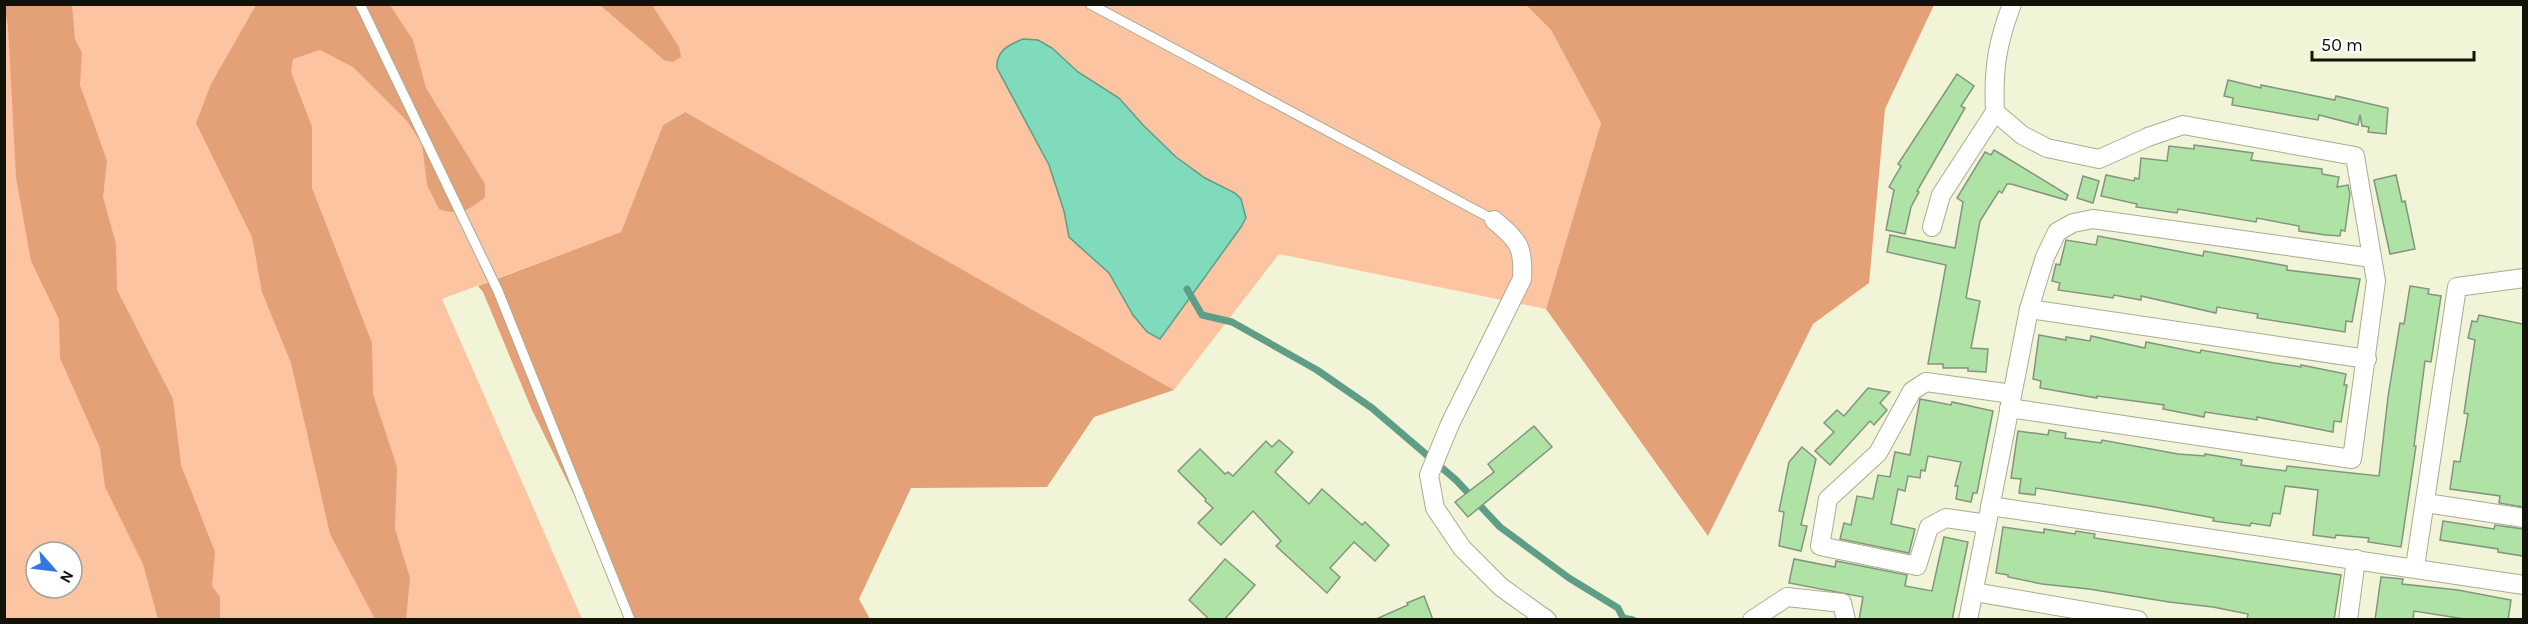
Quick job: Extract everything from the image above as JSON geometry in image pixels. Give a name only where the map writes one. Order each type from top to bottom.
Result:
[{"type":"street","points":[[1932,227],[1941,195],[1995,112],[1994,84],[2000,35],[2012,4]]},
{"type":"street","points":[[1987,524],[1946,518],[1929,527],[1917,566],[1820,546],[1827,499],[1878,453],[1912,391],[1926,382],[2011,401],[2352,459],[2376,281],[2355,156],[2183,125],[2148,137],[2099,159],[2047,148],[2022,135],[1995,112]]},
{"type":"street","points":[[1968,620],[2029,309],[2045,257],[2057,232],[2073,223],[2092,219],[2372,258]]},
{"type":"street","points":[[1494,220],[1516,239],[1524,259],[1522,279],[1450,424],[1429,476],[1435,508],[1462,548],[1501,587],[1547,620]]},
{"type":"street","points":[[2415,567],[2457,287],[2523,278]]},
{"type":"street","points":[[2029,309],[2367,359]]},
{"type":"street","points":[[2426,503],[2523,518]]},
{"type":"street","points":[[1990,506],[2415,567],[2523,585]]},
{"type":"street","points":[[2348,620],[2356,559]]},
{"type":"street","points":[[1974,592],[2138,620]]},
{"type":"street","points":[[1752,620],[1787,597],[1842,603],[1846,620]]},
{"type":"lane","points":[[360,4],[498,291],[630,620]]},
{"type":"lane","points":[[1090,4],[1494,220]]},
{"type":"shaded area","points":[[4,5],[1526,5],[1551,30],[1601,123],[1546,309],[1279,254],[1174,390],[684,112],[663,125],[621,232],[442,299],[582,619],[5,619]]},
{"type":"shaded area","points":[[4,5],[72,5],[75,39],[82,53],[80,85],[107,161],[103,197],[116,244],[117,290],[173,399],[181,465],[215,552],[212,586],[220,597],[220,619],[158,619],[143,564],[105,487],[100,448],[60,358],[59,319],[31,261],[16,177],[8,27]]},
{"type":"shaded area","points":[[256,5],[390,5],[413,40],[426,88],[485,184],[485,197],[469,208],[458,212],[439,209],[427,185],[422,144],[407,121],[353,67],[320,50],[293,59],[291,72],[312,127],[312,188],[372,343],[373,394],[397,467],[395,529],[410,578],[406,619],[375,619],[330,534],[291,363],[262,292],[252,237],[196,123],[211,84]]},
{"type":"shaded area","points":[[600,5],[652,5],[679,47],[681,57],[673,62],[664,60]]},
{"type":"shaded area","points":[[1526,5],[1934,5],[1885,109],[1869,283],[1813,324],[1708,536],[1546,309],[1601,123],[1551,30]]},
{"type":"shaded area","points":[[1023,39],[1038,40],[1052,48],[1078,72],[1119,98],[1176,157],[1205,178],[1235,193],[1241,199],[1246,218],[1241,227],[1160,339],[1147,332],[1133,315],[1109,273],[1069,237],[1064,211],[1049,165],[997,68],[1001,52]]},
{"type":"shaded area","points":[[685,112],[1174,390],[1094,417],[1047,487],[911,488],[859,599],[870,619],[630,619],[619,586],[532,410],[483,292],[478,286],[621,232],[663,125]]},
{"type":"building","points":[[1957,74],[1974,86],[1961,106],[1965,108],[1917,191],[1919,192],[1911,207],[1905,234],[1886,230],[1894,190],[1889,187],[1901,166],[1898,164]]},
{"type":"building","points":[[2228,80],[2261,88],[2261,85],[2335,100],[2336,96],[2388,108],[2386,134],[2368,132],[2369,127],[2362,126],[2360,115],[2358,125],[2319,115],[2318,120],[2232,105],[2233,98],[2224,96]]},
{"type":"building","points":[[2194,145],[2253,153],[2251,160],[2322,169],[2322,174],[2339,177],[2337,187],[2348,185],[2350,194],[2345,231],[2341,230],[2340,236],[2326,235],[2299,231],[2299,226],[2257,218],[2256,222],[2178,209],[2177,213],[2136,207],[2137,204],[2101,196],[2106,175],[2134,181],[2135,178],[2139,179],[2141,158],[2167,161],[2169,146],[2194,149]]},
{"type":"building","points":[[1994,150],[2068,195],[2066,200],[2011,184],[2007,184],[2002,193],[1999,191],[1980,221],[1966,298],[1980,301],[1971,348],[1988,349],[1986,372],[1968,371],[1968,368],[1943,368],[1943,364],[1928,364],[1946,265],[1887,252],[1890,235],[1955,248],[1963,202],[1957,198],[1985,152],[1991,155]]},
{"type":"building","points":[[2396,175],[2402,202],[2405,201],[2415,249],[2390,254],[2374,180]]},
{"type":"building","points":[[2083,176],[2099,181],[2093,203],[2077,198]]},
{"type":"building","points":[[2098,236],[2203,256],[2204,251],[2287,266],[2287,270],[2360,279],[2352,322],[2346,321],[2345,332],[2257,318],[2258,314],[2217,307],[2216,313],[2141,296],[2141,300],[2114,295],[2113,298],[2058,290],[2060,283],[2052,281],[2056,264],[2060,265],[2066,240],[2096,245]]},
{"type":"building","points":[[2410,286],[2429,289],[2428,294],[2441,296],[2431,362],[2425,361],[2414,446],[2416,446],[2401,547],[2368,542],[2369,538],[2336,535],[2335,538],[2313,535],[2318,490],[2285,486],[2280,514],[2273,513],[2270,526],[2251,523],[2250,526],[2213,521],[2214,518],[2149,506],[2036,488],[2035,495],[2019,493],[2021,479],[2011,478],[2018,431],[2048,435],[2049,430],[2066,433],[2065,438],[2101,443],[2102,440],[2178,454],[2205,456],[2205,454],[2242,460],[2241,465],[2286,471],[2287,466],[2379,476],[2388,397],[2400,323],[2404,324]]},
{"type":"building","points":[[2479,315],[2523,324],[2523,507],[2499,503],[2500,496],[2450,489],[2454,461],[2460,462],[2468,414],[2464,413],[2475,340],[2468,338],[2472,321],[2477,322]]},
{"type":"building","points":[[2039,335],[2066,340],[2066,337],[2090,341],[2091,336],[2145,348],[2146,342],[2200,353],[2201,350],[2346,374],[2344,385],[2347,385],[2341,422],[2334,421],[2333,432],[2257,417],[2257,420],[2205,412],[2204,417],[2163,409],[2164,405],[2097,396],[2097,398],[2040,388],[2041,381],[2033,379]]},
{"type":"building","points":[[1868,388],[1890,392],[1880,403],[1887,410],[1874,425],[1870,421],[1830,465],[1815,451],[1834,432],[1824,423],[1837,410],[1844,416]]},
{"type":"building","points":[[1920,399],[1951,405],[1952,402],[1993,411],[1977,493],[1973,493],[1971,502],[1956,499],[1958,486],[1955,486],[1961,462],[1928,456],[1925,471],[1921,470],[1920,478],[1908,476],[1905,491],[1898,489],[1891,524],[1915,529],[1909,553],[1840,539],[1844,523],[1851,525],[1857,496],[1873,499],[1878,475],[1890,477],[1895,452],[1910,455]]},
{"type":"building","points":[[1534,426],[1552,447],[1468,517],[1455,502],[1494,472],[1488,464]]},
{"type":"building","points":[[1279,440],[1293,452],[1275,472],[1309,504],[1322,489],[1362,525],[1365,522],[1389,545],[1375,561],[1354,542],[1330,568],[1340,577],[1327,593],[1276,546],[1281,541],[1253,511],[1221,545],[1198,523],[1213,508],[1178,471],[1200,449],[1225,474],[1228,472],[1233,476],[1266,441],[1272,447]]},
{"type":"building","points":[[1802,447],[1816,459],[1801,525],[1807,526],[1801,551],[1779,546],[1784,512],[1779,511],[1789,462]]},
{"type":"building","points":[[2443,521],[2494,529],[2495,525],[2523,529],[2523,556],[2498,552],[2498,549],[2440,540]]},
{"type":"building","points":[[2003,527],[2044,533],[2044,529],[2075,534],[2076,531],[2095,534],[2094,538],[2341,575],[2334,620],[2247,620],[2248,614],[2213,607],[2042,584],[2008,577],[2008,575],[1996,573]]},
{"type":"building","points":[[1944,537],[1968,542],[1952,620],[1859,620],[1863,597],[1789,583],[1794,559],[1835,567],[1836,561],[1907,575],[1905,586],[1932,591]]},
{"type":"building","points":[[1225,559],[1255,585],[1224,620],[1210,620],[1189,600]]},
{"type":"building","points":[[2381,577],[2403,579],[2402,584],[2458,590],[2511,600],[2508,620],[2471,620],[2414,611],[2413,620],[2375,620]]},
{"type":"building","points":[[1424,596],[1433,620],[1374,620],[1408,605],[1407,603]]},
{"type":"waterway","points":[[1187,289],[1202,315],[1232,322],[1317,370],[1372,408],[1456,480],[1500,527],[1569,578],[1618,608],[1623,618],[1633,620]]}]
